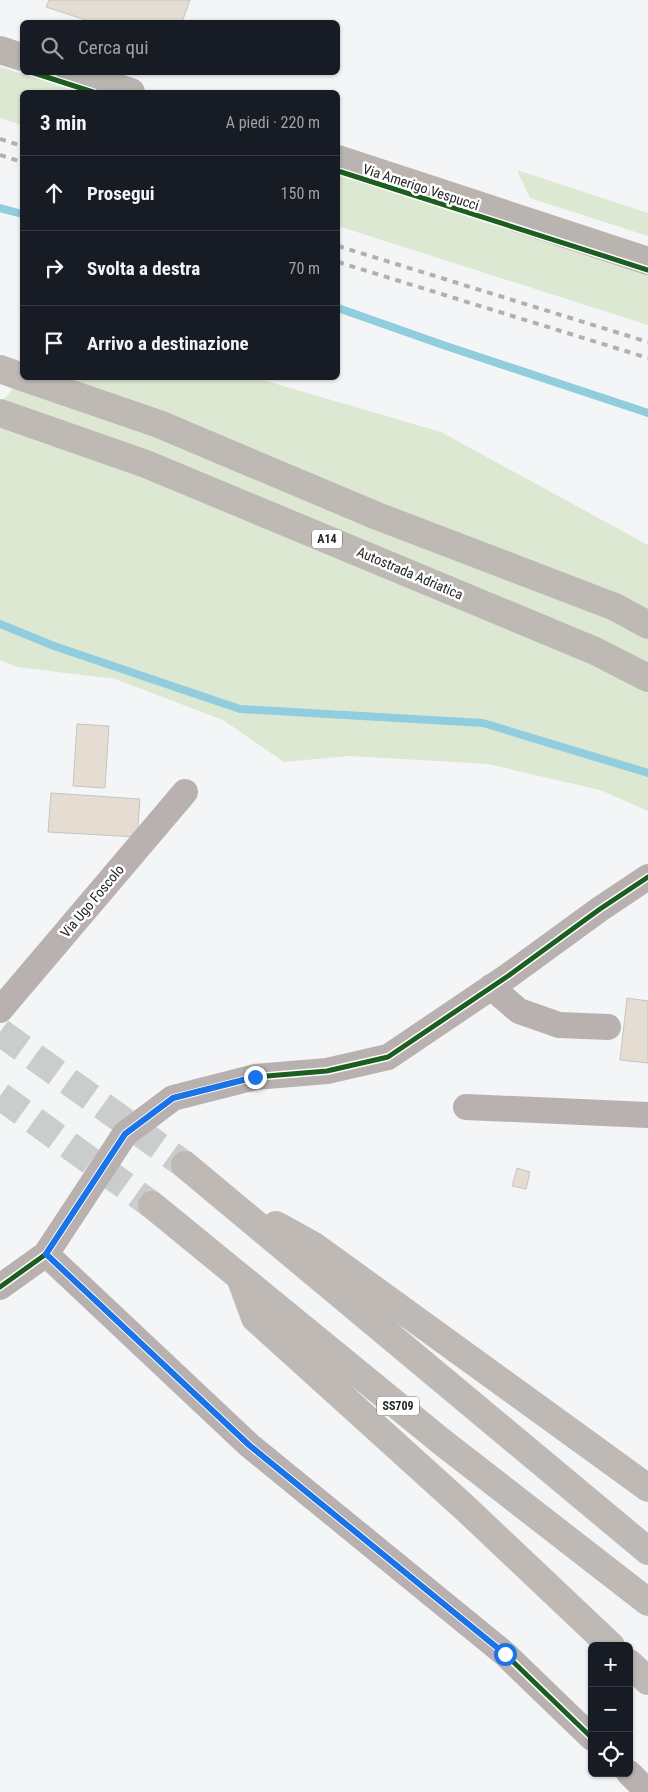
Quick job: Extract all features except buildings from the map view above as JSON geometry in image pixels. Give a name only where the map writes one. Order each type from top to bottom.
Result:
[{"type":"highway","points":[[0,369],[20,376]]},
{"type":"highway","points":[[33,380],[158,424],[377,516],[615,607],[648,625]]},
{"type":"highway","name":"Autostrada Adriatica","points":[[0,413],[155,468],[595,651],[648,678]]},
{"type":"highway","points":[[185,1165],[648,1551]]},
{"type":"highway","points":[[217,1192],[314,1246],[648,1488]]},
{"type":"highway","name":"SS709","points":[[152,1205],[442,1442],[648,1602]]},
{"type":"highway","name":"SS709","points":[[242,1280],[255,1318],[464,1507],[607,1642]]},
{"type":"highway","points":[[633,1667],[648,1681]]},
{"type":"main road","points":[[0,50],[20,56]]},
{"type":"main road","points":[[79,75],[126,90]]},
{"type":"main road","name":"Via Amerigo Vespucci","points":[[340,161],[648,260]]},
{"type":"street","name":"Via Ugo Foscolo","points":[[0,1010],[185,792]]},
{"type":"street","points":[[0,1287],[46,1254],[125,1134],[173,1098],[255,1077],[327,1071],[388,1057],[648,877]]},
{"type":"street","points":[[491,987],[519,1012],[559,1025],[608,1027]]},
{"type":"street","points":[[466,1107],[648,1115]]},
{"type":"street","points":[[46,1254],[249,1445],[505,1654],[588,1734]]},
{"type":"street","points":[[633,1777],[648,1792]]},
{"type":"green space","points":[[0,67],[20,73],[20,75],[26,75],[74,90],[20,90],[20,124],[0,118]]},
{"type":"green space","points":[[517,170],[648,213],[648,236],[530,198]]},
{"type":"green space","points":[[340,175],[648,275],[648,325],[340,227]]},
{"type":"green space","points":[[21,380],[263,380],[441,432],[648,545],[648,811],[600,790],[488,764],[349,756],[284,762],[223,720],[115,679],[17,667],[0,660],[0,403]]},
{"type":"waterway","points":[[0,208],[20,213]]},
{"type":"waterway","points":[[340,309],[648,413]]},
{"type":"waterway","points":[[0,624],[54,646],[240,709],[483,723],[648,773]]},
{"type":"tunnel","points":[[0,1032],[185,1165]]},
{"type":"tunnel","points":[[0,1096],[152,1205]]},
{"type":"railway","points":[[0,139],[20,145]]},
{"type":"railway","points":[[0,155],[20,161]]},
{"type":"railway","points":[[340,247],[648,342]]},
{"type":"railway","points":[[340,263],[648,358]]},
{"type":"cycle path","points":[[40,75],[87,90]]},
{"type":"cycle path","points":[[340,172],[648,270]]},
{"type":"cycle path","points":[[0,1287],[46,1254],[125,1134],[173,1098],[255,1077],[327,1071],[388,1057],[508,976],[600,909],[648,877]]},
{"type":"cycle path","points":[[46,1254],[249,1445],[505,1654],[588,1734]]},
{"type":"route","points":[[255,1077],[173,1098],[125,1134],[46,1254],[249,1445],[505,1654]]}]
